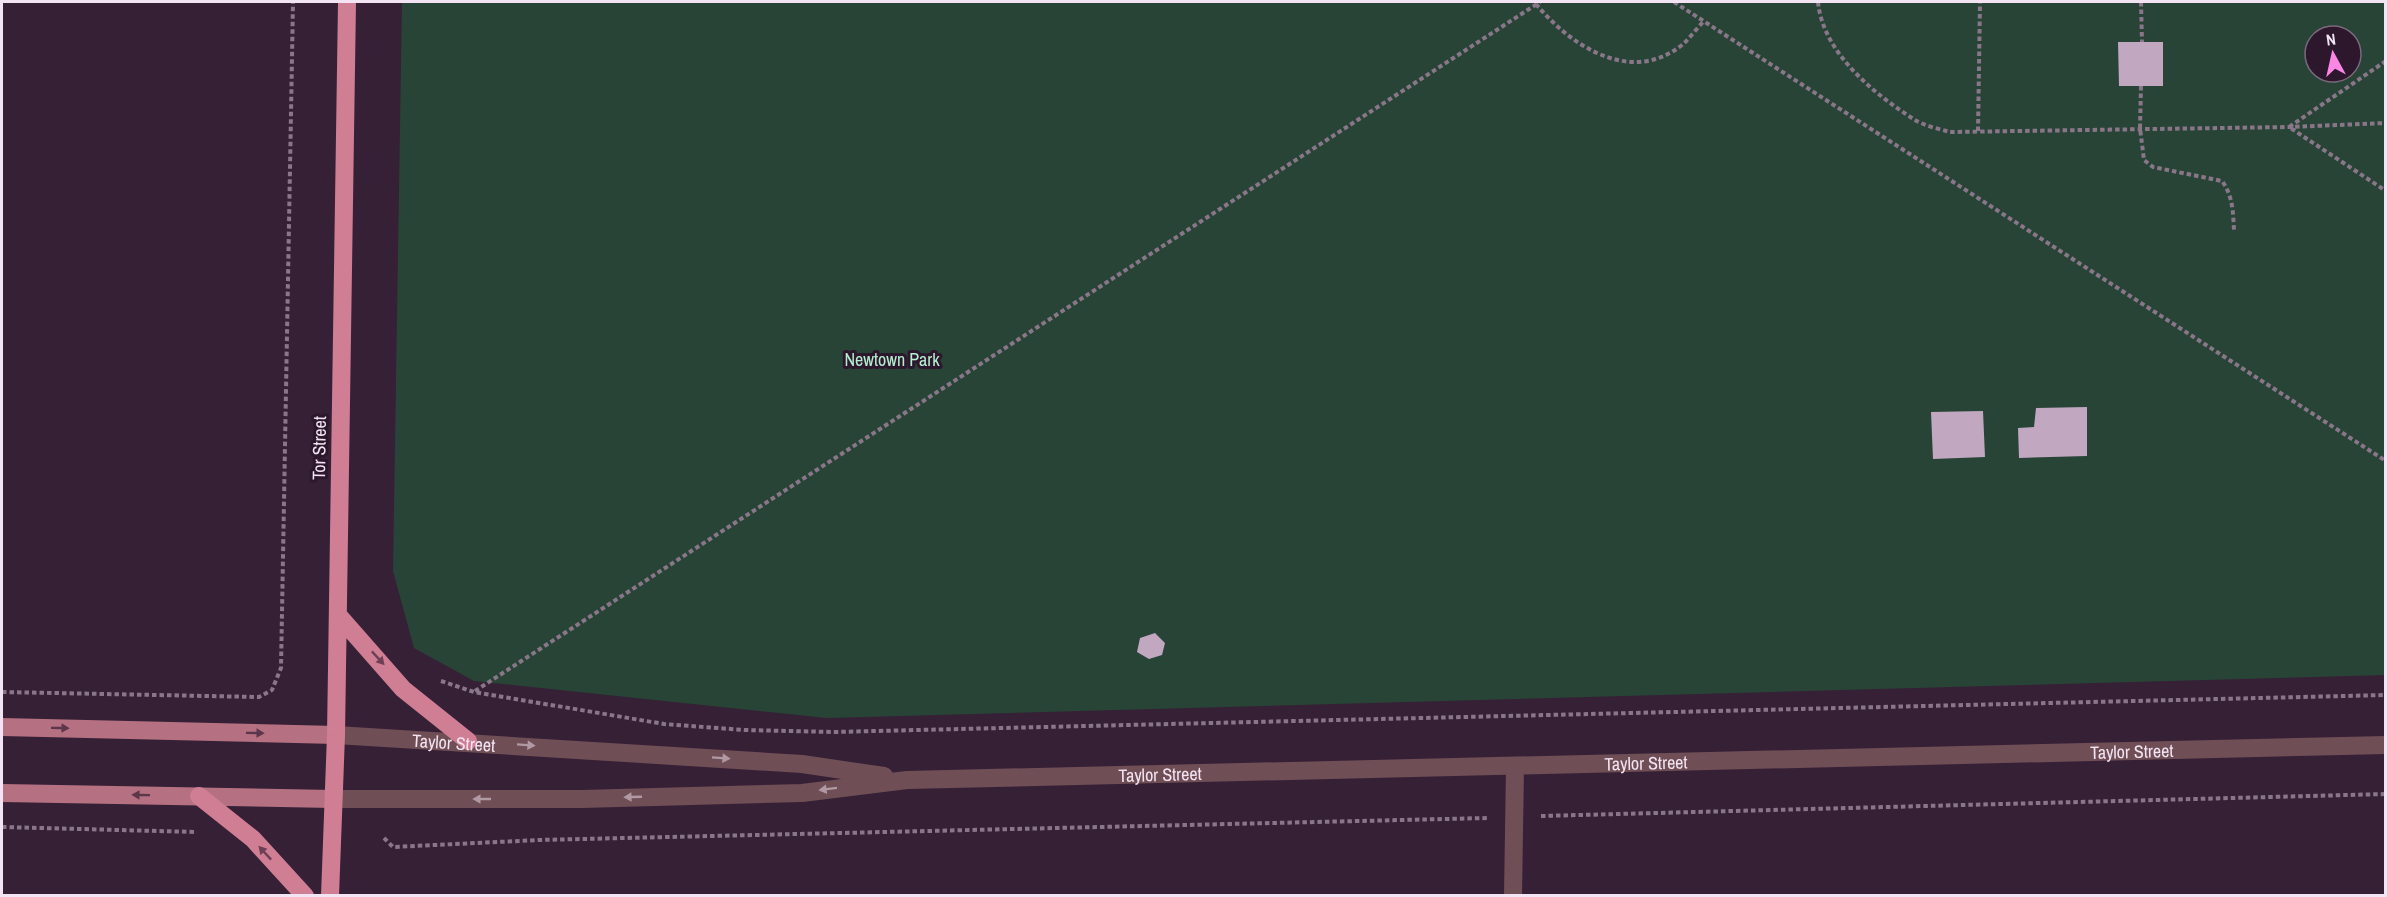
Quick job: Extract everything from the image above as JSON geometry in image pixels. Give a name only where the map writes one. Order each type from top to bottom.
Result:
[{"type":"highway","name":"Tor Street","points":[[330,896],[336,735],[347,2]]},
{"type":"highway","points":[[338,615],[403,689],[468,741]]},
{"type":"highway","points":[[199,796],[253,839],[305,896]]},
{"type":"main road","name":"Taylor Street","points":[[2,727],[336,735]]},
{"type":"main road","name":"Taylor Street","points":[[2,793],[333,799]]},
{"type":"street","name":"Taylor Street","points":[[336,735],[468,741],[802,764],[907,780]]},
{"type":"street","name":"Taylor Street","points":[[333,799],[582,799],[802,793],[907,780],[2385,745]]},
{"type":"street","points":[[1513,896],[1515,766]]},
{"type":"path","points":[[2,692],[259,697],[272,690],[281,668],[293,2]]},
{"type":"path","points":[[1674,2],[2385,461]]},
{"type":"path","points":[[1818,2],[1831,42],[1858,75],[1917,122],[1950,132],[2289,127],[2385,123]]},
{"type":"path","points":[[1978,131],[1980,2]]},
{"type":"path","points":[[2141,2],[2142,42]]},
{"type":"path","points":[[474,692],[1538,3],[1573,41],[1594,54],[1617,60],[1646,61],[1666,54],[1682,45],[1704,21]]},
{"type":"path","points":[[2289,127],[2385,61]]},
{"type":"path","points":[[2141,86],[2140,129],[2144,160],[2153,167],[2222,181],[2228,190],[2232,205],[2234,230]]},
{"type":"path","points":[[2289,127],[2385,191]]},
{"type":"path","points":[[434,679],[474,692],[663,724],[744,730],[834,732],[2385,695]]},
{"type":"path","points":[[384,838],[393,847],[539,840],[2385,794]]},
{"type":"path","points":[[2,827],[204,832]]},
{"type":"green space","name":"Newtown Park","points":[[402,2],[2385,2],[2385,675],[827,718],[474,681],[414,648],[393,571]]},
{"type":"building","points":[[2118,42],[2163,42],[2163,86],[2119,86]]},
{"type":"building","points":[[2087,407],[2087,456],[2019,458],[2018,428],[2034,427],[2036,408]]},
{"type":"building","points":[[1983,411],[1985,457],[1933,459],[1931,412]]},
{"type":"building","points":[[1155,633],[1165,643],[1162,655],[1149,659],[1137,652],[1140,638]]}]
